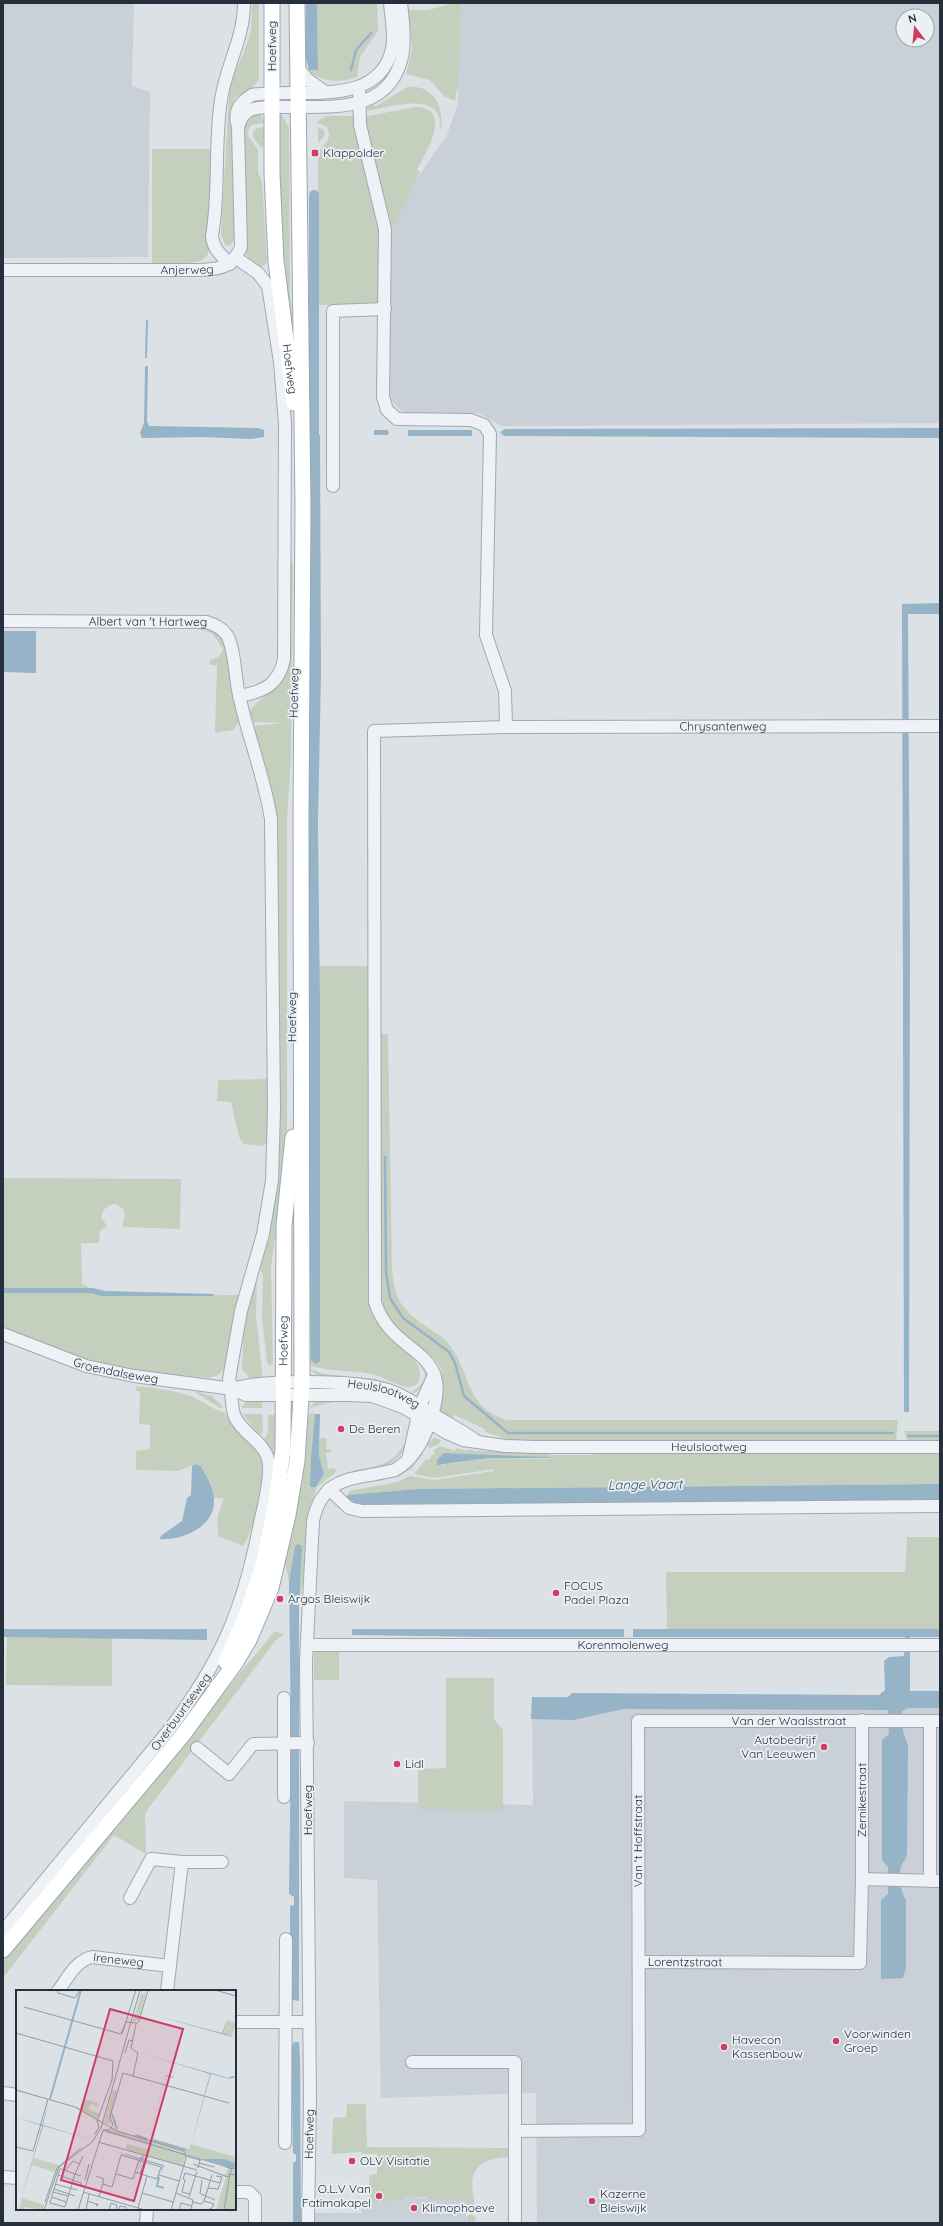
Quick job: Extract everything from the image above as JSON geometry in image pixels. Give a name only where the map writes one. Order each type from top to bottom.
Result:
[{"type":"main road","name":"Hoefweg","points":[[272,3],[272,100],[276,261],[296,414],[292,921],[294,1120],[284,1226],[283,1390]]},
{"type":"main road","name":"Hoefweg","points":[[297,3],[303,499],[301,815],[302,1389]]},
{"type":"main road","name":"Overbuurtseweg","points":[[3,1950],[182,1736],[236,1662],[249,1640],[260,1616],[275,1574],[297,1461],[302,1389]]},
{"type":"main road","name":"Overbuurtseweg","points":[[207,1700],[238,1635],[262,1566],[276,1502],[283,1449],[283,1390]]},
{"type":"street","name":"Hoefweg","points":[[233,1389],[237,1380],[238,1368],[235,1353],[241,1311],[267,1214],[274,1149],[270,818],[261,770],[239,696],[262,691],[274,683],[279,676],[284,659],[285,424],[280,362],[268,286],[262,276],[217,251],[213,244],[212,236],[220,101],[227,74],[242,31],[244,3]]},
{"type":"street","points":[[298,100],[325,92],[350,90],[359,87],[378,74],[386,64],[392,49],[390,3]]},
{"type":"street","points":[[233,261],[241,247],[238,126],[236,113],[243,100],[252,95],[272,100],[298,100],[347,106],[358,103],[375,95],[387,86],[399,67],[403,51],[401,3]]},
{"type":"street","points":[[298,67],[308,80],[325,92]]},
{"type":"street","points":[[359,87],[358,103],[360,125],[385,229],[383,397],[385,405],[392,416],[403,421],[471,420],[484,425],[490,434],[486,635],[505,691],[506,727]]},
{"type":"street","name":"Anjerweg","points":[[3,270],[199,270],[216,269],[233,261]]},
{"type":"street","points":[[333,486],[333,311],[385,310]]},
{"type":"street","name":"Albert van 't Hartweg","points":[[3,621],[207,622],[215,625],[227,636],[231,648],[239,696]]},
{"type":"street","name":"Chrysantenweg","points":[[506,727],[940,726]]},
{"type":"street","name":"Hoefweg","points":[[284,1797],[296,1743],[307,1645],[313,1521],[320,1499],[329,1489],[344,1480],[396,1470],[408,1460],[419,1448],[431,1418],[438,1388],[434,1375],[426,1361],[390,1330],[383,1321],[375,1302],[374,731],[506,727]]},
{"type":"street","name":"Groendalseweg","points":[[3,1334],[86,1366],[134,1376],[233,1389],[246,1385],[283,1390]]},
{"type":"street","points":[[408,1460],[419,1411],[434,1375]]},
{"type":"street","name":"Heulslootweg","points":[[283,1390],[354,1384],[387,1390],[463,1440],[505,1446],[940,1447]]},
{"type":"street","name":"Overbuurtseweg","points":[[3,1931],[179,1718],[210,1671],[234,1623],[250,1572],[267,1490],[269,1464],[265,1451],[235,1418],[233,1410],[233,1389]]},
{"type":"street","points":[[329,1489],[349,1508],[362,1511],[940,1506]]},
{"type":"street","name":"Korenmolenweg","points":[[307,1645],[940,1645]]},
{"type":"street","name":"Hoefweg","points":[[284,1698],[296,1743],[310,2100],[308,2223]]},
{"type":"street","name":"Zernikestraat","points":[[862,1720],[862,1879]]},
{"type":"street","name":"Van der Waalsstraat","points":[[638,1721],[935,1721]]},
{"type":"street","name":"Van 't Hoffstraat","points":[[638,1721],[639,1962]]},
{"type":"street","points":[[862,1879],[935,1881],[935,1721]]},
{"type":"street","points":[[197,1748],[229,1774],[253,1744],[296,1743]]},
{"type":"street","points":[[130,1898],[151,1859],[182,1862],[222,1862]]},
{"type":"street","points":[[167,1990],[182,1862]]},
{"type":"street","name":"Lorentzstraat","points":[[515,2131],[639,2130],[639,1962],[860,1963],[862,1879]]},
{"type":"street","name":"Hoefweg","points":[[286,1939],[286,2143]]},
{"type":"street","name":"Ireneweg","points":[[59,1990],[79,1962],[92,1957],[170,1966]]},
{"type":"street","points":[[236,2022],[308,2022]]},
{"type":"street","points":[[412,2062],[515,2062],[515,2223]]},
{"type":"street","points":[[3,2093],[16,2095]]},
{"type":"street","points":[[3,2177],[16,2178]]},
{"type":"street","points":[[236,2192],[248,2192],[255,2198],[255,2223]]},
{"type":"street","points":[[146,2223],[147,2210]]},
{"type":"shaded area","points":[[3,3],[134,3],[132,86],[150,92],[148,257],[3,258]]},
{"type":"shaded area","points":[[454,3],[940,3],[940,423],[501,426],[478,413],[403,413],[389,398],[391,233],[405,196],[447,135],[458,103]]},
{"type":"shaded area","points":[[940,1698],[940,2223],[537,2223],[536,2093],[381,2098],[377,1880],[344,1878],[344,1801],[533,1805],[532,1699]]},
{"type":"shaded area","name":"Klimophoeve","points":[[404,2197],[466,2199],[466,2223],[315,2223],[315,2213],[361,2213],[361,2202],[404,2200]]},
{"type":"green space","points":[[252,3],[259,3],[259,80],[250,90],[235,98],[232,109],[235,239],[229,246],[225,245],[221,234],[230,81],[242,57],[251,32]]},
{"type":"green space","points":[[317,3],[377,3],[378,31],[360,57],[357,77],[338,81],[326,80],[309,72],[309,70],[318,69]]},
{"type":"green space","points":[[455,3],[461,3],[459,74],[455,101],[445,97],[430,80],[406,74],[412,50],[410,23],[405,10],[428,10]]},
{"type":"green space","points":[[407,87],[424,89],[435,98],[441,112],[441,129],[438,114],[433,108],[425,105],[415,103],[366,110],[370,105],[376,106]]},
{"type":"green space","points":[[415,107],[427,109],[433,115],[435,123],[434,132],[431,142],[417,170],[420,172],[393,228],[388,229],[363,117]]},
{"type":"green space","points":[[280,112],[289,127],[290,291],[294,344],[279,223],[277,119]]},
{"type":"green space","points":[[255,114],[260,114],[265,123],[251,125],[247,134],[258,150],[258,172],[262,182],[267,262],[260,269],[250,261],[246,253],[242,128],[248,117]]},
{"type":"green space","points":[[326,116],[353,116],[380,225],[381,304],[319,305],[318,152],[329,138],[329,131],[327,127],[318,123],[318,121]]},
{"type":"green space","points":[[266,127],[262,149],[253,137],[253,131],[258,128]]},
{"type":"green space","points":[[318,127],[324,130],[325,135],[318,144]]},
{"type":"green space","points":[[152,149],[213,149],[208,243],[210,250],[204,259],[187,263],[187,266],[152,266]]},
{"type":"green space","points":[[288,563],[293,563],[291,759],[287,818],[287,1151],[271,1267],[273,1363],[270,1366],[267,1362],[262,1318],[263,1274],[258,1267],[268,1232],[272,794],[253,726],[283,723],[258,722],[252,724],[250,712],[257,703],[280,683],[283,678]]},
{"type":"green space","points":[[115,625],[201,625],[215,631],[220,636],[227,649],[240,719],[234,730],[215,733],[217,665],[210,665],[210,660],[218,656],[223,649],[212,633],[194,628],[111,629]]},
{"type":"green space","points":[[308,946],[310,1188],[320,1361],[319,966],[368,966],[370,1281],[374,1309],[379,1324],[390,1338],[406,1351],[418,1365],[420,1374],[418,1383],[414,1386],[409,1387],[398,1385],[368,1373],[317,1367],[309,1365],[306,1360]]},
{"type":"green space","points":[[377,1034],[388,1034],[392,1268],[395,1289],[402,1304],[413,1317],[442,1337],[451,1347],[471,1389],[483,1407],[493,1414],[507,1420],[898,1420],[896,1442],[515,1442],[485,1432],[485,1429],[454,1415],[453,1420],[443,1415],[439,1406],[438,1398],[442,1376],[440,1368],[435,1359],[424,1349],[422,1350],[390,1322],[379,1298]]},
{"type":"green space","points":[[268,1079],[269,1140],[262,1146],[244,1144],[239,1137],[231,1102],[217,1101],[218,1080]]},
{"type":"green space","points":[[3,1178],[181,1179],[180,1229],[124,1227],[122,1224],[125,1217],[124,1210],[116,1204],[110,1205],[103,1211],[101,1217],[107,1226],[100,1230],[99,1243],[81,1243],[82,1284],[90,1288],[3,1288]]},
{"type":"green space","points":[[257,1274],[256,1316],[263,1379],[251,1380],[242,1369],[244,1321]]},
{"type":"green space","points":[[3,1293],[91,1293],[101,1296],[241,1295],[225,1368],[218,1375],[210,1378],[145,1372],[96,1365],[3,1330]]},
{"type":"green space","points":[[420,1363],[426,1372],[426,1381],[420,1389],[411,1394],[425,1378]]},
{"type":"green space","points":[[310,1369],[324,1374],[376,1379],[407,1392],[365,1380],[323,1377],[315,1374]]},
{"type":"green space","points":[[137,1386],[184,1394],[224,1412],[231,1423],[258,1452],[262,1462],[263,1474],[261,1500],[253,1526],[243,1546],[218,1536],[217,1518],[224,1498],[214,1498],[212,1486],[201,1466],[194,1464],[178,1471],[136,1470],[136,1451],[150,1449],[150,1425],[139,1424],[140,1392],[135,1390]]},
{"type":"green space","points":[[196,1391],[212,1396],[223,1407],[220,1408],[196,1393]]},
{"type":"green space","points":[[320,1399],[361,1399],[376,1403],[340,1400],[310,1408],[315,1401]]},
{"type":"green space","points":[[251,1401],[262,1402],[262,1408],[242,1408],[244,1403]]},
{"type":"green space","points":[[312,1413],[315,1414],[311,1457],[316,1487],[324,1475],[319,1456],[320,1438],[327,1438],[326,1449],[332,1450],[331,1452],[326,1453],[328,1469],[335,1468],[336,1472],[317,1487],[311,1505],[301,1597],[299,1597],[299,1577],[295,1546],[289,1581],[284,1560],[302,1485],[307,1417]]},
{"type":"green space","points":[[243,1414],[262,1414],[263,1432],[258,1435]]},
{"type":"green space","points":[[268,1415],[277,1415],[275,1463],[264,1440],[268,1432]]},
{"type":"green space","points":[[904,1431],[940,1431],[940,1442],[908,1442]]},
{"type":"green space","points":[[434,1438],[441,1440],[440,1443],[431,1448],[425,1445]]},
{"type":"green space","points":[[403,1445],[406,1445],[402,1453],[391,1463],[385,1466],[354,1473],[351,1471],[374,1467],[388,1461],[399,1452]]},
{"type":"green space","points":[[441,1446],[455,1451],[456,1448],[467,1451],[468,1449],[476,1451],[546,1451],[549,1455],[592,1455],[595,1451],[940,1451],[940,1484],[418,1489],[348,1495],[349,1491],[397,1482],[410,1476],[435,1480],[494,1471],[494,1469],[434,1478],[414,1474],[426,1459],[429,1460],[435,1452],[433,1450]],"holes":[[[450,1453],[549,1457],[549,1459],[488,1458],[441,1465]]]},
{"type":"green space","points":[[422,1451],[423,1454],[411,1469],[399,1476],[380,1479],[391,1477],[408,1468],[416,1461]]},
{"type":"green space","points":[[907,1537],[940,1537],[940,1629],[667,1629],[666,1572],[905,1572]]},
{"type":"green space","points":[[275,1631],[284,1635],[276,1640],[148,1809],[145,1815],[146,1854],[114,1835],[3,1978],[3,1962],[48,1904]]},
{"type":"green space","points":[[7,1637],[112,1638],[112,1686],[6,1685]]},
{"type":"green space","points":[[323,1648],[339,1648],[339,1680],[314,1680],[314,1653],[322,1651]]},
{"type":"green space","points":[[446,1678],[494,1678],[494,1719],[503,1730],[503,1810],[418,1809],[418,1769],[446,1768]]},
{"type":"green space","points":[[347,2104],[366,2104],[367,2147],[509,2148],[509,2157],[493,2159],[478,2167],[473,2177],[472,2184],[475,2208],[467,2208],[466,2199],[428,2199],[428,2197],[404,2197],[404,2200],[370,2202],[369,2175],[377,2174],[377,2154],[361,2154],[361,2152],[332,2154],[333,2118],[346,2117]]},
{"type":"green space","points":[[469,2215],[473,2215],[475,2219],[473,2223],[469,2223],[467,2221],[467,2217]]},
{"type":"water","points":[[306,3],[317,3],[318,70],[309,70],[306,59]]},
{"type":"water","points":[[146,320],[148,320],[147,358],[145,358]]},
{"type":"water","points":[[145,366],[148,366],[147,421],[149,426],[258,428],[264,430],[264,437],[250,439],[202,437],[142,438],[140,433],[144,423]]},
{"type":"water","points":[[940,428],[940,438],[504,436],[500,432],[505,429]]},
{"type":"water","points":[[374,430],[388,430],[389,433],[387,435],[374,435]]},
{"type":"water","points":[[408,430],[472,430],[472,436],[408,436]]},
{"type":"water","points":[[310,434],[320,435],[321,674],[318,822],[320,1012],[320,1361],[316,1364],[311,1360],[310,1244]]},
{"type":"water","points":[[940,603],[940,614],[908,614],[910,947],[909,1412],[904,1412],[902,604]]},
{"type":"water","points":[[3,631],[36,631],[36,673],[3,672]]},
{"type":"water","points":[[3,1288],[93,1288],[105,1291],[215,1294],[212,1296],[101,1296],[91,1293],[3,1293]]},
{"type":"water","points":[[315,1414],[320,1414],[319,1456],[324,1474],[316,1487],[310,1487],[311,1457]]},
{"type":"water","points":[[444,1453],[549,1458],[488,1458],[437,1465],[437,1460]]},
{"type":"water","points":[[194,1464],[201,1466],[208,1479],[214,1496],[213,1510],[203,1525],[186,1535],[177,1538],[159,1539],[162,1535],[182,1521],[187,1498],[191,1495],[192,1466]]},
{"type":"water","points":[[940,1484],[940,1500],[895,1502],[358,1505],[346,1497],[348,1495],[418,1489]]},
{"type":"water","points":[[298,1544],[302,1546],[299,1606],[299,2001],[293,2000],[290,1995],[290,1906],[294,1905],[294,1897],[289,1894],[291,1737],[289,1581],[295,1546]]},
{"type":"water","points":[[3,1629],[207,1629],[207,1640],[3,1637]]},
{"type":"water","points":[[352,1629],[940,1629],[940,1637],[910,1637],[910,1691],[940,1691],[940,1708],[908,1708],[902,1711],[903,1731],[908,1745],[907,1854],[901,1867],[900,1875],[901,1889],[906,1900],[906,1968],[903,1978],[881,1979],[881,1900],[888,1894],[888,1867],[882,1860],[882,1740],[889,1734],[888,1710],[623,1709],[573,1720],[531,1719],[532,1697],[568,1697],[572,1693],[879,1695],[885,1690],[884,1661],[889,1657],[904,1656],[905,1637],[488,1637],[352,1635]]},
{"type":"water","points":[[294,2042],[299,2042],[300,2059],[301,2223],[293,2223],[293,2163],[296,2161],[296,2155],[293,2153],[291,2048]]},
{"type":"pier","points":[[624,1627],[633,1627],[633,1638],[624,1638]]},
{"type":"waterway","points":[[351,70],[356,50],[371,33]]},
{"type":"waterway","points":[[314,195],[314,448]]},
{"type":"waterway","points":[[385,1157],[386,1272],[390,1298],[403,1318],[449,1352],[455,1363],[464,1396],[508,1433],[893,1433]]},
{"type":"waterway","points":[[908,1436],[940,1436]]},
{"type":"place","name":"Klappolder","points":[[315,153]]},
{"type":"place","name":"De Beren","points":[[341,1429]]},
{"type":"place","name":"FOCUS Padel Plaza","points":[[556,1593]]},
{"type":"place","name":"Argos Bleiswijk","points":[[280,1599]]},
{"type":"place","name":"Autobedrijf Van Leeuwen","points":[[824,1747]]},
{"type":"place","name":"Lidl","points":[[397,1764]]},
{"type":"place","name":"Voorwinden Groep","points":[[836,2041]]},
{"type":"place","name":"Havecon Kassenbouw","points":[[724,2047]]},
{"type":"place","name":"OLV Visitatie","points":[[352,2161]]},
{"type":"place","name":"O.L.V Van Fatimakapel","points":[[379,2196]]},
{"type":"place","name":"Kazerne Bleiswijk","points":[[592,2201]]},
{"type":"place","name":"Klimophoeve","points":[[414,2208]]},
{"type":"water label","name":"Lange Vaart","points":[[645,1484]]}]
